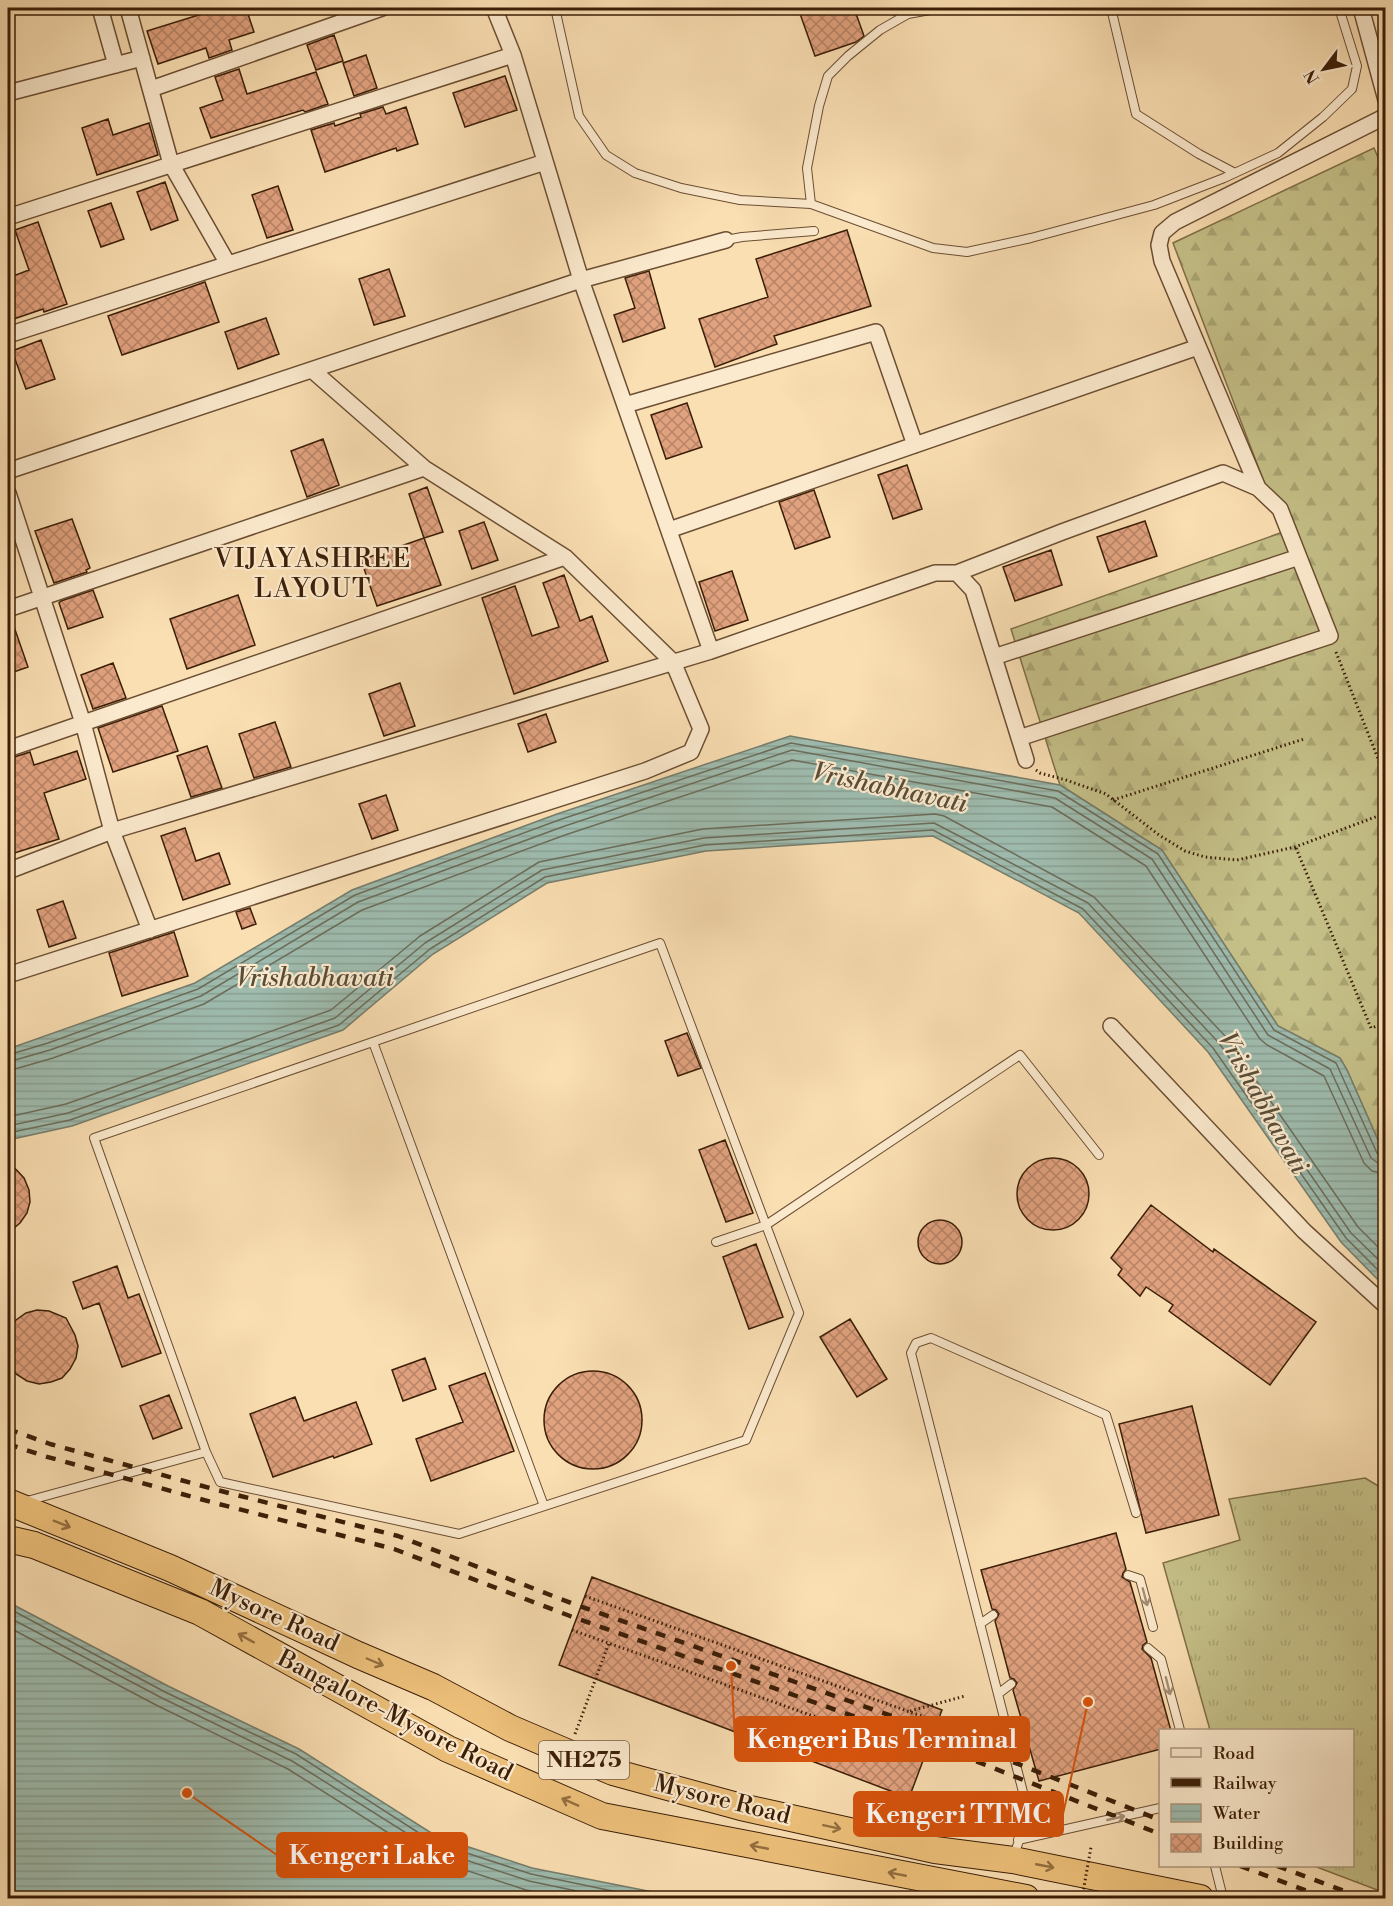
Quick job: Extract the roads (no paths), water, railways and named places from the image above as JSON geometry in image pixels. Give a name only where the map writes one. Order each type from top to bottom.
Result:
[{"type":"highway","name":"Mysore Road","points":[[11,1504],[180,1573],[433,1687],[510,1728],[613,1772],[741,1807],[935,1850],[1016,1850],[1200,1899]]},
{"type":"highway","name":"Bangalore-Mysore Road","points":[[8,1539],[34,1545],[200,1612],[448,1749],[602,1816],[1026,1899]]},
{"type":"street","points":[[100,8],[116,65]]},
{"type":"street","points":[[128,8],[171,164],[228,264]]},
{"type":"street","points":[[151,89],[382,8]]},
{"type":"street","points":[[494,8],[513,55],[581,280],[711,651]]},
{"type":"street","points":[[1360,8],[1386,100]]},
{"type":"street","points":[[8,217],[513,55]]},
{"type":"street","points":[[8,93],[142,58]]},
{"type":"street","points":[[1258,488],[1162,261],[1159,245],[1161,233],[1175,222],[1386,116]]},
{"type":"street","points":[[8,335],[545,162]]},
{"type":"street","points":[[8,471],[581,280],[726,240]]},
{"type":"street","points":[[625,405],[876,332],[915,445]]},
{"type":"street","points":[[669,530],[1198,347]]},
{"type":"street","points":[[8,975],[645,771],[691,752],[701,729],[673,662],[565,557],[424,468],[312,370]]},
{"type":"street","points":[[8,609],[424,468]]},
{"type":"street","points":[[8,872],[112,831],[711,651],[935,573],[957,573],[1223,473],[1258,488],[1280,509],[1330,636],[1019,738]]},
{"type":"street","points":[[8,493],[83,723],[112,831],[150,930]]},
{"type":"street","points":[[8,749],[565,557]]},
{"type":"street","points":[[994,657],[1299,557]]},
{"type":"street","points":[[957,573],[973,590],[1026,760]]},
{"type":"street","points":[[1111,1026],[1304,1232],[1386,1306]]},
{"type":"lane","points":[[555,8],[579,116],[606,155],[635,173],[681,188],[740,200],[811,204],[933,248],[967,252],[1031,238],[1154,205],[1235,173],[1278,153],[1323,117],[1352,89],[1357,66],[1339,8]]},
{"type":"lane","points":[[883,8],[908,14]]},
{"type":"lane","points":[[811,204],[807,168],[819,106],[828,76],[880,30],[908,14],[941,8]]},
{"type":"lane","points":[[1111,8],[1136,114],[1199,154],[1235,173]]},
{"type":"lane","points":[[726,240],[814,231]]},
{"type":"lane","points":[[660,943],[799,1313],[747,1440],[459,1534],[220,1482],[206,1452],[94,1138],[373,1042],[660,943]]},
{"type":"lane","points":[[373,1042],[543,1506]]},
{"type":"lane","points":[[716,1242],[766,1225],[1020,1055],[1099,1155]]},
{"type":"lane","points":[[1016,1850],[1022,1831],[1025,1800],[911,1353],[916,1343],[931,1338],[1106,1415],[1136,1513]]},
{"type":"lane","points":[[11,1504],[206,1452]]},
{"type":"lane","points":[[1128,1575],[1140,1579],[1153,1627]]},
{"type":"lane","points":[[980,1624],[993,1615]]},
{"type":"lane","points":[[1148,1648],[1161,1659],[1179,1729]]},
{"type":"lane","points":[[998,1694],[1011,1684]]},
{"type":"lane","points":[[1016,1850],[1159,1809]]},
{"type":"lane","points":[[1215,1867],[1223,1899]]},
{"type":"water","name":"Vrishabhavati","points":[[790,736],[1060,785],[1162,850],[1278,1026],[1340,1058],[1347,1070],[1385,1156],[1385,1287],[1341,1242],[1208,1052],[1079,913],[933,836],[706,851],[547,883],[433,954],[343,1030],[72,1126],[8,1140],[8,1049],[195,983],[352,890],[557,814]]},
{"type":"water","points":[[8,1602],[168,1686],[299,1749],[436,1836],[532,1868],[683,1898],[8,1898]]},
{"type":"railway","points":[[8,1429],[50,1444],[217,1490],[398,1536],[571,1603],[937,1732],[1159,1820]]},
{"type":"railway","points":[[8,1444],[211,1502],[394,1549],[570,1616],[935,1745],[1159,1834]]},
{"type":"railway","points":[[1243,1867],[1326,1898]]},
{"type":"railway","points":[[1280,1867],[1363,1898]]},
{"type":"place","name":"Kengeri Bus Terminal","points":[[731,1666]]},
{"type":"place","name":"Kengeri TTMC","points":[[1088,1702]]},
{"type":"place","name":"Kengeri Lake","points":[[187,1793]]},
{"type":"district","name":"VIJAYASHREE LAYOUT","points":[[313,574]]}]
